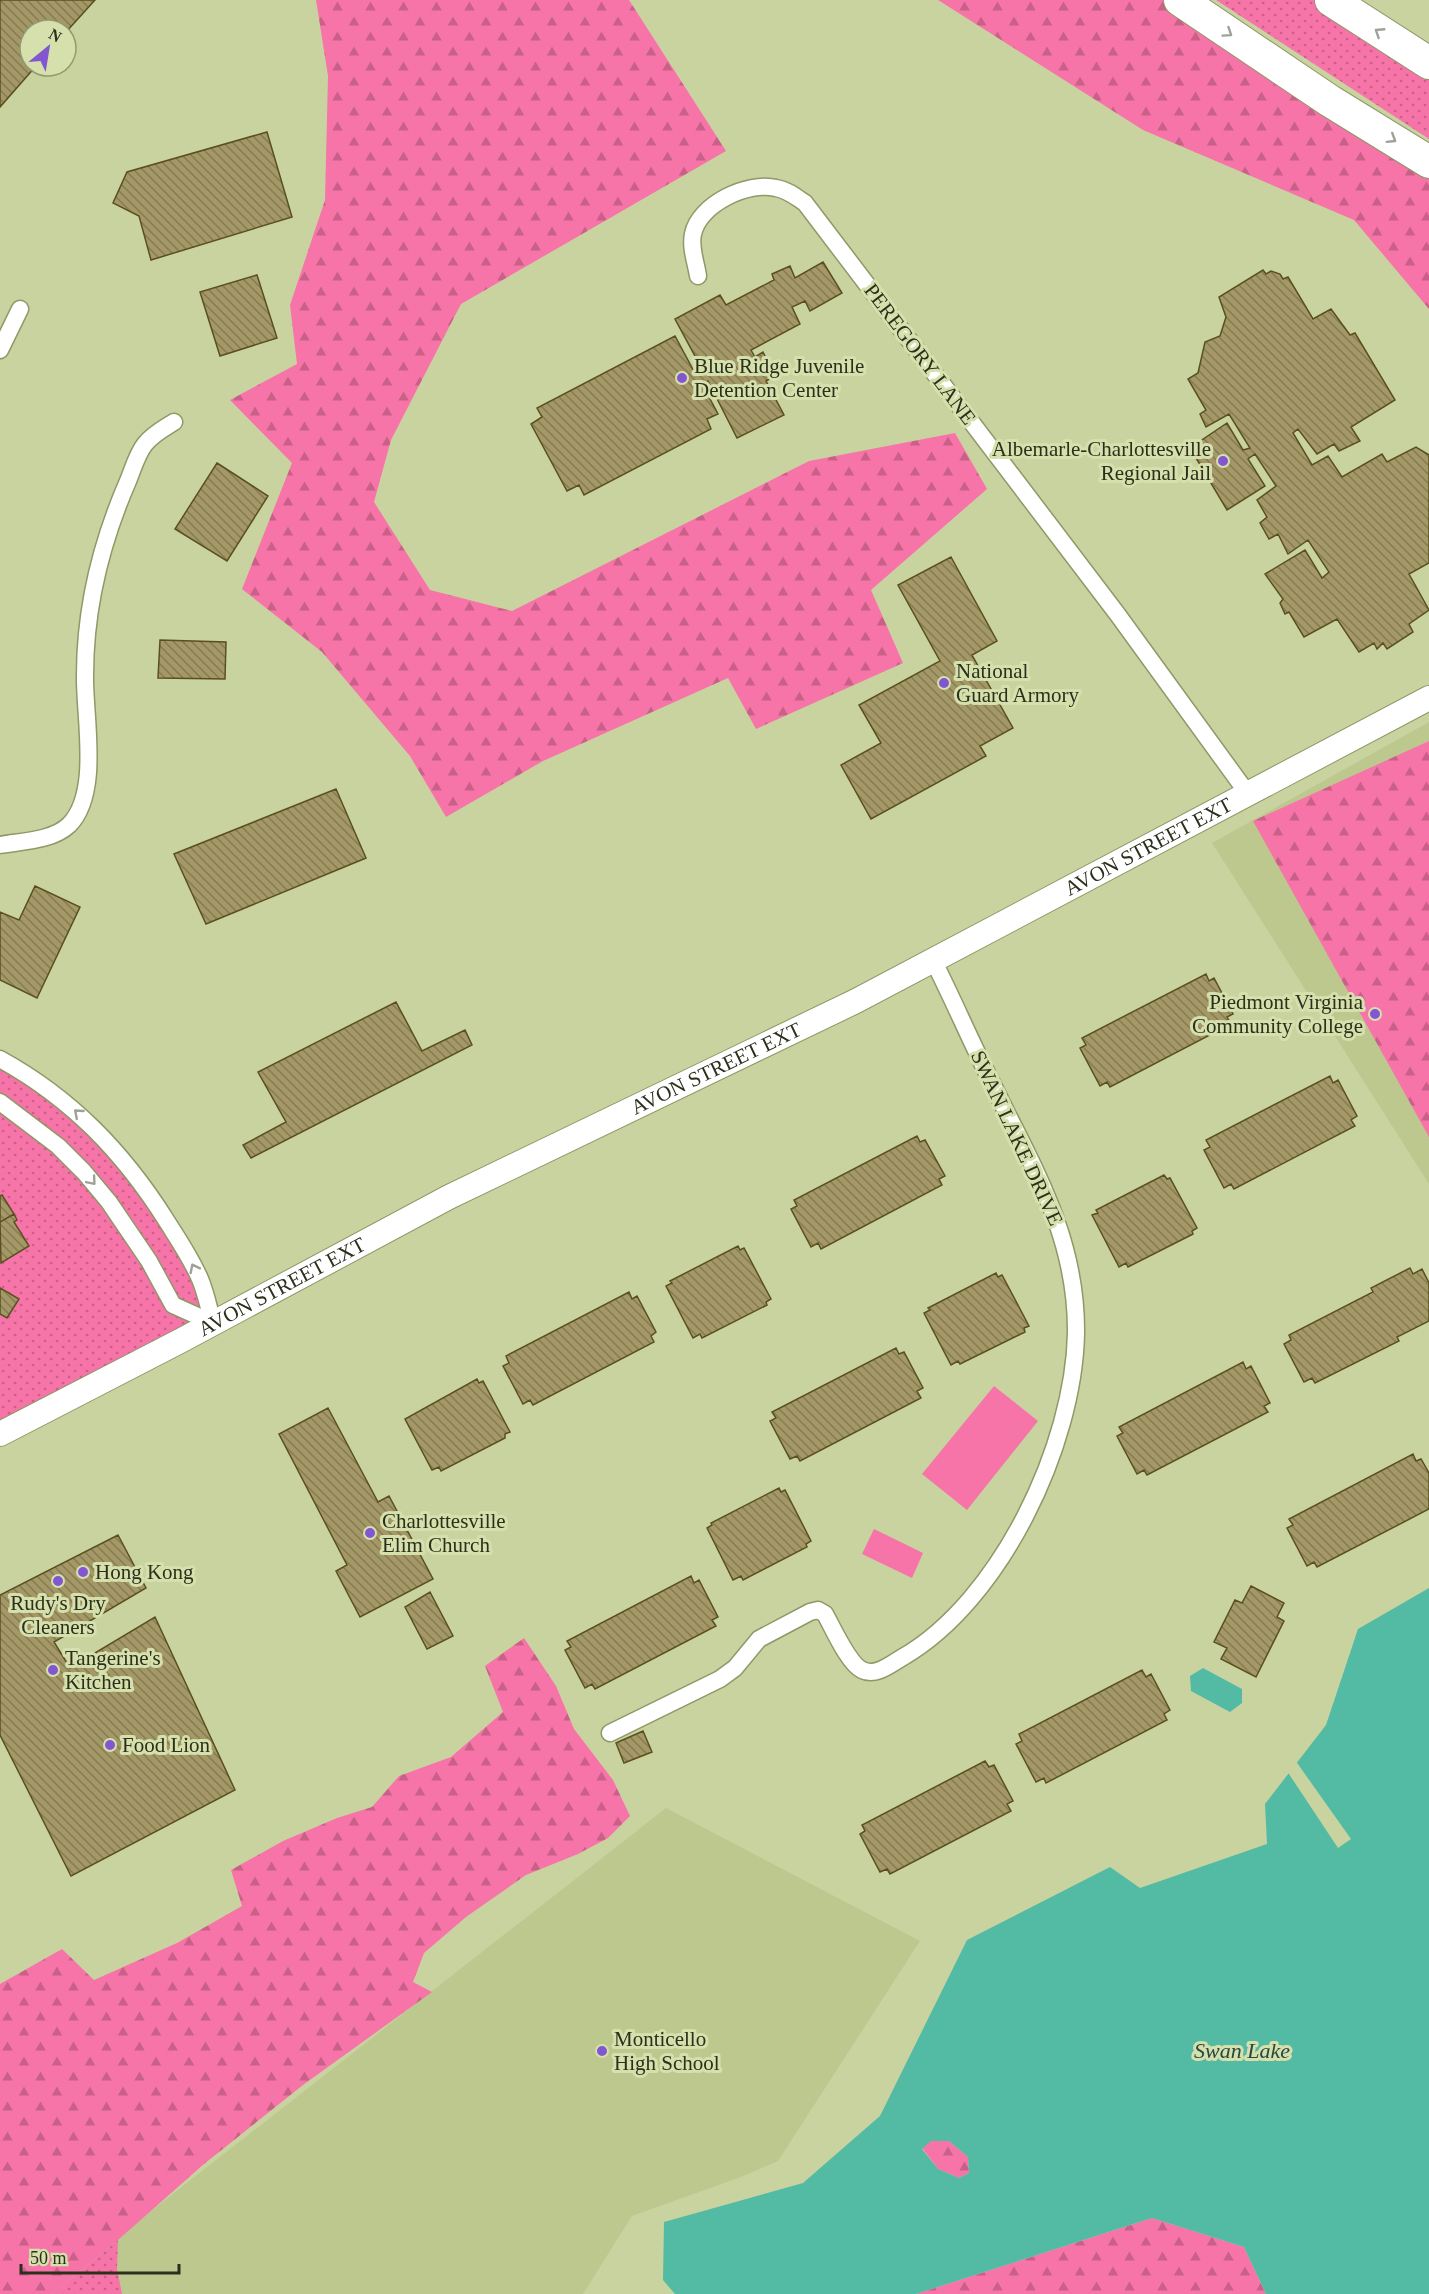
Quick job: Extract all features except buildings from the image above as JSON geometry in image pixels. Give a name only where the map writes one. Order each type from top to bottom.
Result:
[{"type":"highway","points":[[1180,0],[1330,101],[1429,162]]},
{"type":"highway","points":[[1331,0],[1429,63]]},
{"type":"main road","name":"AVON STREET EXT","points":[[0,1434],[449,1197],[690,1084],[933,960],[1429,698]]},
{"type":"street","name":"PEREGORY LANE","points":[[698,276],[692,245],[693,233],[705,210],[718,201],[758,187],[775,187],[791,193],[805,203],[1118,615],[1248,794]]},
{"type":"street","points":[[0,350],[20,309]]},
{"type":"street","points":[[0,845],[52,836],[68,825],[80,810],[88,769],[85,676],[87,617],[94,577],[117,506],[143,446],[154,434],[174,422]]},
{"type":"street","name":"SWAN LAKE DRIVE","points":[[610,1733],[720,1678],[735,1668],[759,1639],[818,1610],[825,1614],[853,1662],[860,1669],[878,1671],[888,1666],[918,1648],[968,1604],[989,1577],[1041,1482],[1057,1440],[1074,1362],[1076,1332],[1071,1280],[1062,1237],[1048,1193],[933,960]]},
{"type":"street","points":[[0,1059],[68,1104],[122,1157],[144,1186],[185,1250],[201,1280],[213,1323]]},
{"type":"street","points":[[0,1102],[58,1146],[84,1172],[109,1202],[149,1261],[173,1305],[213,1323]]},
{"type":"shaded area","name":"Piedmont Virginia Community College","points":[[1429,722],[1429,1184],[1212,843]]},
{"type":"shaded area","name":"Monticello High School","points":[[666,1808],[920,1941],[778,2161],[741,2177],[632,2216],[583,2294],[45,2294]]},
{"type":"green space","points":[[316,0],[629,0],[726,151],[461,304],[391,440],[374,502],[430,590],[512,611],[809,461],[955,433],[987,489],[871,590],[903,663],[756,729],[728,678],[543,761],[446,817],[410,756],[322,652],[242,589],[292,463],[230,400],[297,364],[290,305],[325,200],[328,76]]},
{"type":"green space","points":[[938,0],[1180,0],[1429,162],[1429,309],[1354,220],[1143,130]]},
{"type":"green space","points":[[1216,0],[1320,0],[1429,73],[1429,139]]},
{"type":"green space","name":"Piedmont Virginia Community College","points":[[1429,741],[1429,1137],[1253,821]]},
{"type":"green space","points":[[0,1059],[68,1104],[185,1250],[213,1323],[0,1434]]},
{"type":"green space","points":[[994,1386],[1038,1421],[967,1510],[922,1474]]},
{"type":"green space","points":[[874,1529],[923,1553],[912,1578],[862,1554]]},
{"type":"green space","points":[[524,1638],[556,1686],[574,1729],[613,1780],[630,1816],[608,1838],[578,1854],[526,1875],[466,1917],[424,1953],[413,1982],[432,1992],[303,2085],[204,2164],[118,2240],[52,2294],[0,2294],[0,1984],[62,1949],[94,1980],[177,1943],[242,1906],[231,1870],[283,1841],[337,1818],[372,1807],[399,1776],[451,1757],[503,1712],[485,1666]]},
{"type":"green space","points":[[931,2141],[949,2141],[968,2157],[969,2173],[959,2178],[938,2169],[922,2148]]},
{"type":"green space","points":[[1152,2218],[1244,2247],[1266,2294],[916,2294]]},
{"type":"green space","points":[[118,2240],[117,2269],[122,2294],[52,2294]]},
{"type":"water","name":"Swan Lake","points":[[1429,1588],[1429,2294],[1266,2294],[1244,2247],[1152,2218],[916,2294],[675,2294],[663,2280],[664,2222],[803,2183],[880,2116],[967,1940],[1110,1867],[1140,1888],[1267,1844],[1265,1804],[1326,1725],[1358,1629]],"holes":[[[931,2141],[949,2141],[968,2157],[969,2173],[959,2178],[938,2169],[922,2149]]]},
{"type":"water","points":[[1203,1668],[1242,1689],[1242,1703],[1230,1712],[1191,1691],[1190,1676]]},
{"type":"pier","points":[[1295,1760],[1351,1839],[1338,1848],[1287,1771]]},
{"type":"place","name":"Blue Ridge Juvenile Detention Center","points":[[682,378]]},
{"type":"place","name":"Albemarle-Charlottesville Regional Jail","points":[[1223,461]]},
{"type":"place","name":"National Guard Armory","points":[[944,683]]},
{"type":"place","name":"Piedmont Virginia Community College","points":[[1375,1014]]},
{"type":"place","name":"Charlottesville Elim Church","points":[[370,1533]]},
{"type":"place","name":"Hong Kong","points":[[83,1572]]},
{"type":"place","name":"Rudy's Dry Cleaners","points":[[58,1581]]},
{"type":"place","name":"Tangerine's Kitchen","points":[[53,1670]]},
{"type":"place","name":"Food Lion","points":[[110,1745]]},
{"type":"place","name":"Monticello High School","points":[[602,2051]]}]
